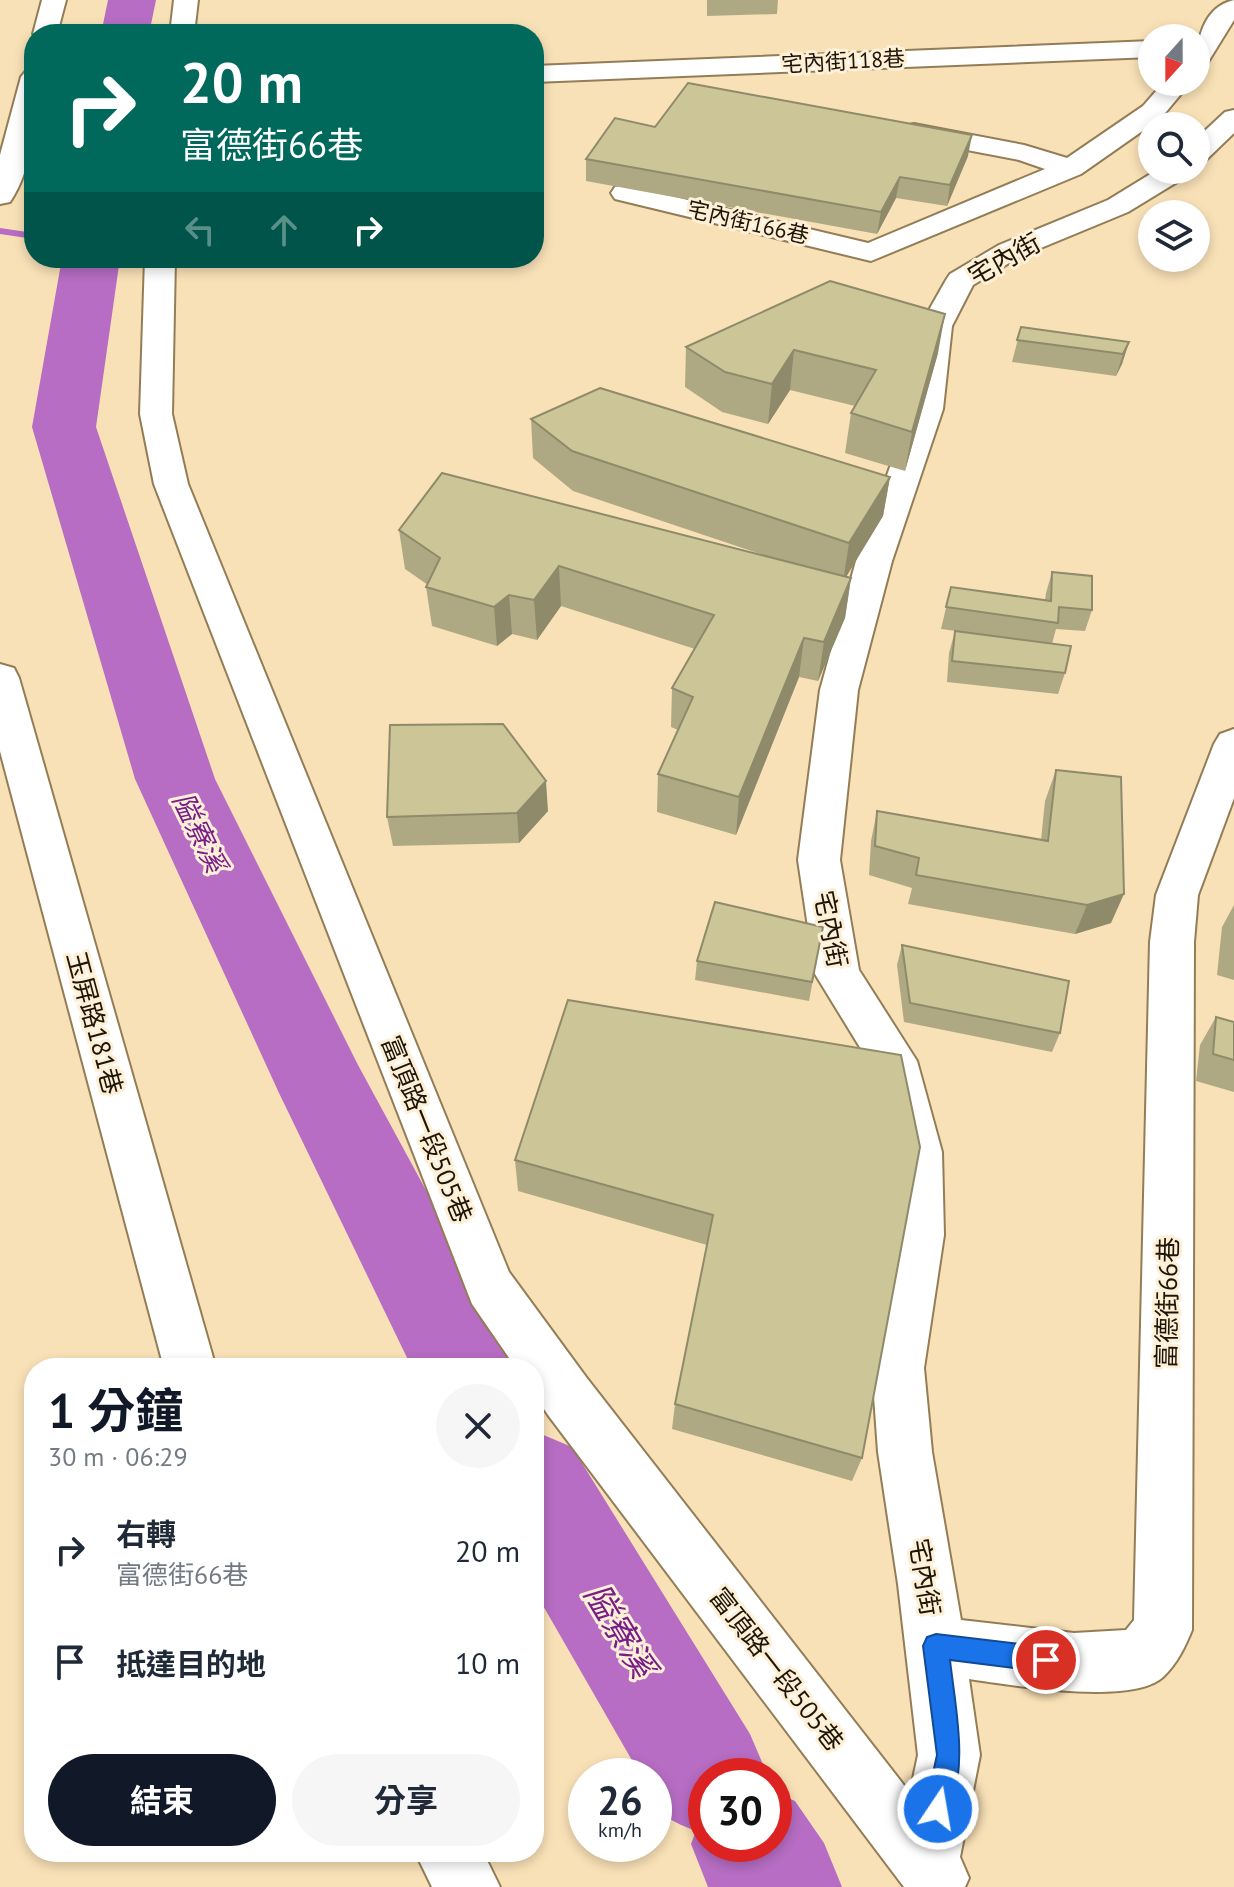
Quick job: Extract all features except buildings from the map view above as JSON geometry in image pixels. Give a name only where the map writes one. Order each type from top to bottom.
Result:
[{"type":"street","points":[[48,24],[54,0]]},
{"type":"street","points":[[183,24],[186,0]]},
{"type":"street","points":[[1210,36],[1220,19],[1234,7]]},
{"type":"street","name":"宅內街118巷","points":[[544,74],[1138,50]]},
{"type":"street","points":[[885,126],[1024,153],[1071,168],[1152,112],[1166,96]]},
{"type":"street","points":[[0,196],[7,181],[24,116]]},
{"type":"street","points":[[1210,141],[1234,118]]},
{"type":"street","name":"宅內街166巷","points":[[625,193],[871,252],[1071,168]]},
{"type":"street","name":"宅內街","points":[[935,1876],[949,1755],[936,1646],[905,1452],[898,1368],[919,1235],[918,1152],[894,1061],[837,974],[819,860],[839,690],[874,561],[927,409],[936,326],[961,280],[1009,251],[1118,206],[1154,184]]},
{"type":"street","name":"富頂路一段505巷","points":[[160,268],[156,414],[171,484],[490,1287],[540,1358]]},
{"type":"street","name":"玉屏路181巷","points":[[0,678],[9,744],[187,1358]]},
{"type":"street","name":"富德街66巷","points":[[936,1646],[1074,1663],[1141,1658],[1163,1630],[1172,942],[1177,895],[1234,744]]},
{"type":"street","name":"富頂路一段505巷","points":[[544,1363],[935,1876]]},
{"type":"street","points":[[453,1862],[468,1887]]},
{"type":"waterway","name":"隘寮溪","points":[[127,24],[132,0]]},
{"type":"waterway","points":[[0,231],[24,235]]},
{"type":"waterway","name":"隘寮溪","points":[[89,268],[64,427],[175,779],[325,1093],[461,1358]]},
{"type":"waterway","name":"隘寮溪","points":[[544,1502],[697,1758]]},
{"type":"waterway","name":"隘寮溪","points":[[764,1862],[780,1887]]},
{"type":"route","points":[[938,1809],[949,1755],[936,1646],[1046,1660]]}]
